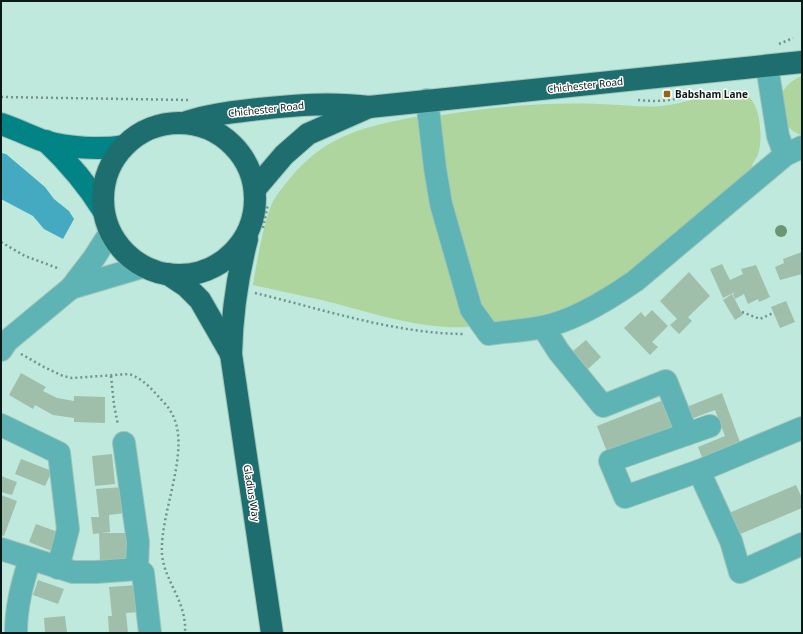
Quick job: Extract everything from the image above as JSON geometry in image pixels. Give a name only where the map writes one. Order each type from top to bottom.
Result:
[{"type":"highway","name":"Chichester Road","points":[[188,122],[209,115],[294,105],[340,103],[369,107],[802,62]]},
{"type":"highway","name":"Chichester Road","points":[[262,193],[284,155],[308,134],[369,107]]},
{"type":"highway","points":[[257,228],[226,260],[207,271],[168,274],[142,267],[123,252],[110,233],[102,210],[102,191],[106,172],[115,155],[124,146],[146,129],[166,123],[188,122],[211,129],[232,143],[247,162],[262,193]]},
{"type":"highway","name":"Gladius Way","points":[[262,193],[256,206],[257,228],[236,289],[232,316],[231,354],[272,633]]},
{"type":"highway","name":"Gladius Way","points":[[168,274],[186,286],[200,300],[231,354]]},
{"type":"main road","points":[[1,124],[46,141],[92,148],[124,146]]},
{"type":"main road","points":[[46,141],[68,163],[91,191],[102,210]]},
{"type":"street","points":[[427,100],[441,204],[471,309],[490,334],[543,327],[580,313],[609,298],[635,281],[793,151],[778,136],[767,66]]},
{"type":"street","points":[[1,350],[7,341],[67,278],[94,258],[110,233]]},
{"type":"street","points":[[67,278],[142,267]]},
{"type":"street","points":[[543,327],[578,376],[603,406],[666,381],[686,434]]},
{"type":"street","points":[[1,425],[59,453],[68,529],[58,568]]},
{"type":"street","points":[[710,426],[610,461],[625,497],[699,471],[802,428]]},
{"type":"street","points":[[124,443],[138,542],[137,569]]},
{"type":"street","points":[[699,471],[731,541],[740,572],[802,544]]},
{"type":"street","points":[[1,549],[73,572],[137,569],[143,573],[150,633]]},
{"type":"street","points":[[16,633],[16,617],[20,592],[30,559]]},
{"type":"path","points":[[633,100],[655,102],[678,100],[696,93]]},
{"type":"path","points":[[257,228],[262,193]]},
{"type":"path","points":[[1,242],[67,278]]},
{"type":"path","points":[[236,289],[388,325],[443,334],[490,334]]},
{"type":"path","points":[[742,312],[760,319],[773,313]]},
{"type":"path","points":[[111,376],[114,405],[120,436],[124,443]]},
{"type":"green space","points":[[802,76],[802,135],[796,133],[787,125],[783,114],[780,96],[789,84]]},
{"type":"green space","points":[[730,91],[742,93],[748,96],[756,107],[760,124],[760,148],[752,165],[755,171],[627,275],[589,299],[526,322],[492,324],[483,316],[464,269],[437,116],[477,110],[537,105],[606,104],[646,107],[662,106]]},
{"type":"green space","points":[[420,116],[470,320],[469,327],[432,326],[413,323],[376,315],[322,300],[253,285],[262,236],[270,208],[282,188],[305,162],[334,141],[349,134],[365,128]]},
{"type":"water","points":[[1,153],[6,154],[45,187],[54,199],[69,211],[74,219],[63,239],[44,229],[33,216],[1,199]]},
{"type":"building","points":[[802,252],[802,274],[780,280],[775,267],[784,263],[783,259]]},
{"type":"building","points":[[722,264],[730,280],[743,274],[741,269],[756,265],[770,297],[759,302],[758,299],[748,304],[744,294],[735,299],[733,294],[735,292],[723,298],[710,269]]},
{"type":"building","points":[[689,272],[710,296],[688,317],[692,321],[679,334],[670,325],[677,319],[660,301]]},
{"type":"building","points":[[732,294],[743,315],[735,320],[723,300]]},
{"type":"building","points":[[786,301],[795,322],[780,328],[771,307]]},
{"type":"building","points":[[652,310],[668,326],[652,342],[658,347],[650,355],[624,328],[641,312],[645,317]]},
{"type":"building","points":[[586,340],[601,357],[588,369],[573,351]]},
{"type":"building","points":[[21,373],[46,387],[43,391],[57,398],[74,401],[74,396],[105,397],[105,423],[74,422],[74,418],[53,415],[35,405],[33,409],[9,395]]},
{"type":"building","points":[[722,393],[741,445],[703,460],[698,447],[725,436],[715,410],[688,420],[684,408]]},
{"type":"building","points":[[666,399],[676,425],[607,452],[597,426]]},
{"type":"building","points":[[112,454],[115,484],[95,486],[92,456]]},
{"type":"building","points":[[21,459],[52,471],[45,486],[15,474]]},
{"type":"building","points":[[1,476],[17,482],[12,495],[1,492]]},
{"type":"building","points":[[796,485],[802,498],[802,508],[738,535],[729,513]]},
{"type":"building","points":[[123,487],[125,513],[109,515],[110,532],[93,534],[91,517],[99,517],[96,489]]},
{"type":"building","points":[[1,495],[17,501],[4,536],[1,535]]},
{"type":"building","points":[[36,524],[66,535],[59,554],[29,542]]},
{"type":"building","points":[[99,533],[127,533],[128,560],[100,561]]},
{"type":"building","points":[[38,580],[64,589],[58,604],[33,595]]},
{"type":"building","points":[[137,585],[139,612],[126,613],[128,633],[109,633],[108,616],[112,616],[109,587]]},
{"type":"building","points":[[65,616],[67,633],[45,633],[44,618]]},
{"type":"place","name":"Babsham Lane","points":[[667,94]]}]
